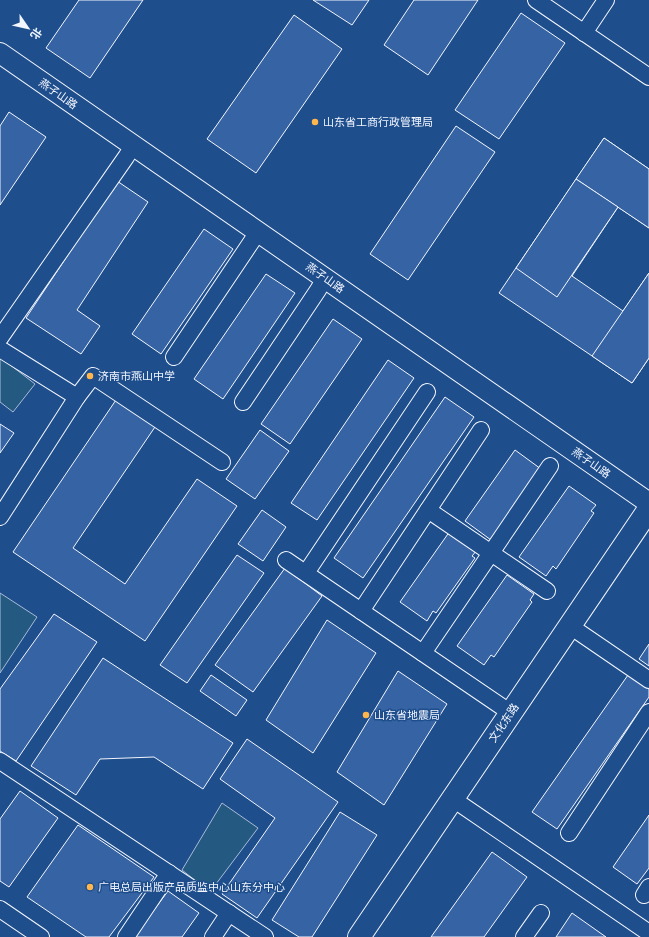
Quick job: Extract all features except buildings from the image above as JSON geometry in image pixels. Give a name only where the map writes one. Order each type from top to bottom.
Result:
[{"type":"main road","name":"文化东路","points":[[359,937],[649,509]]},
{"type":"street","points":[[536,0],[649,77]]},
{"type":"street","points":[[584,33],[606,0]]},
{"type":"street","name":"燕子山路","points":[[0,38],[649,488]]},
{"type":"street","name":"燕子山路","points":[[0,53],[649,503]]},
{"type":"street","points":[[0,338],[122,164],[133,146]]},
{"type":"street","points":[[174,357],[258,232]]},
{"type":"street","points":[[243,402],[325,278]]},
{"type":"street","points":[[0,349],[77,397]]},
{"type":"street","points":[[0,517],[92,376],[222,462]]},
{"type":"street","points":[[306,573],[426,392]]},
{"type":"street","points":[[361,611],[481,430]]},
{"type":"street","points":[[423,653],[550,466]]},
{"type":"street","points":[[428,510],[547,591]]},
{"type":"street","points":[[286,560],[511,713]]},
{"type":"street","points":[[570,626],[649,680]]},
{"type":"street","points":[[568,833],[649,712]]},
{"type":"street","points":[[0,761],[265,937]]},
{"type":"street","points":[[453,799],[649,933]]},
{"type":"street","points":[[126,937],[169,873]]},
{"type":"street","points":[[0,909],[41,937]]},
{"type":"street","points":[[213,937],[229,913]]},
{"type":"street","points":[[524,937],[541,913]]},
{"type":"shaded area","points":[[0,357],[35,384],[13,412],[0,402]]},
{"type":"shaded area","points":[[0,593],[37,617],[0,673]]},
{"type":"shaded area","points":[[222,803],[258,828],[210,892],[182,870]]},
{"type":"place","name":"山东省工商行政管理局","points":[[315,122]]},
{"type":"place","name":"济南市燕山中学","points":[[90,376]]},
{"type":"place","name":"山东省地震局","points":[[366,715]]},
{"type":"place","name":"广电总局出版产品质监中心山东分中心","points":[[90,887]]}]
